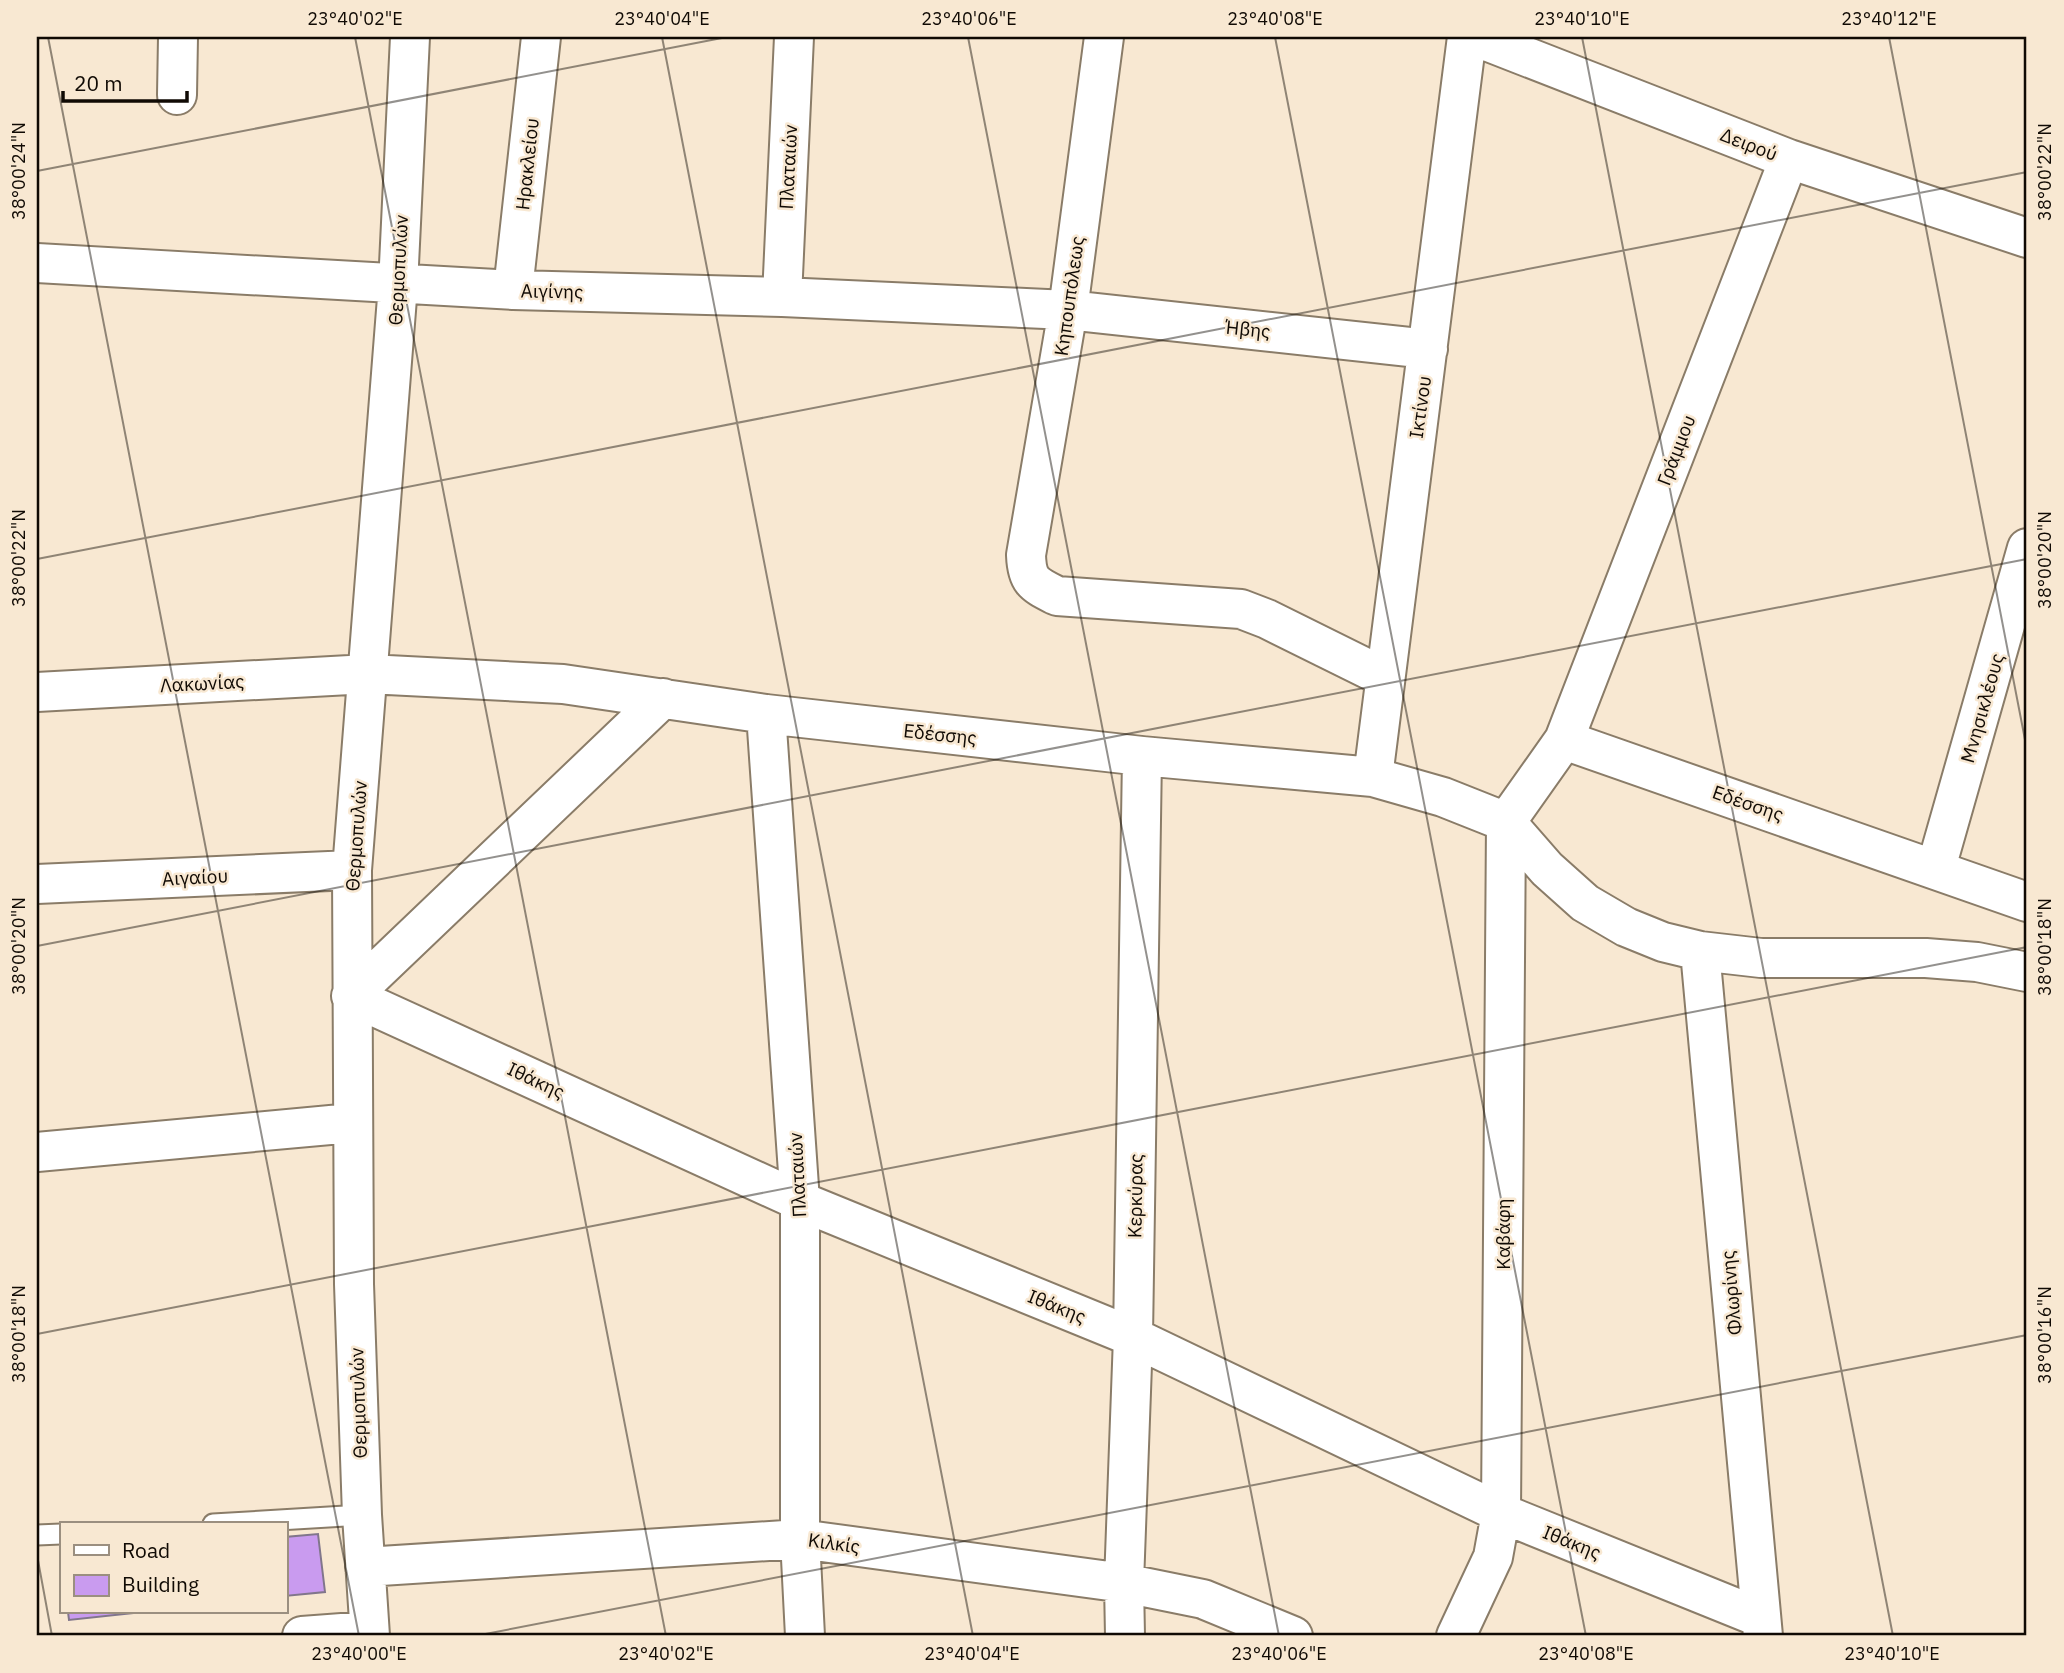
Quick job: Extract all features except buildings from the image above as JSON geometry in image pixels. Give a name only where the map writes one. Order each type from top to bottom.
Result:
[{"type":"street","points":[[177,37],[177,94]]},
{"type":"street","name":"Θερμοπυλών","points":[[370,1634],[362,1515],[354,1284],[352,870],[398,285],[410,37]]},
{"type":"street","name":"Ηρακλείου","points":[[513,290],[541,37]]},
{"type":"street","name":"Πλαταιών","points":[[782,297],[794,37]]},
{"type":"street","name":"Κηπουπόλεως","points":[[1104,37],[1068,310],[1026,555],[1027,573],[1037,585],[1056,596],[1241,609],[1267,619],[1384,677]]},
{"type":"street","name":"Ικτίνου","points":[[1373,777],[1467,37]]},
{"type":"street","name":"Δειρού","points":[[1476,37],[1789,159],[2027,238]]},
{"type":"street","name":"Γράμμου","points":[[1564,740],[1789,159]]},
{"type":"street","name":"Αιγίνης","points":[[37,263],[398,285],[782,297],[1068,310]]},
{"type":"street","name":"Ήβης","points":[[1068,310],[1428,349]]},
{"type":"street","name":"Μνησικλέους","points":[[1936,868],[2027,548]]},
{"type":"street","name":"Εδέσσης","points":[[368,674],[563,684],[766,714],[1142,756],[1373,777],[1443,797],[1506,822],[1547,869],[1585,903],[1638,932],[1663,942],[1700,951],[1760,958],[1926,958],[1977,962],[2027,972]]},
{"type":"street","name":"Λακωνίας","points":[[37,692],[368,674]]},
{"type":"street","points":[[351,996],[663,698]]},
{"type":"street","name":"Πλαταιών","points":[[766,714],[800,1201],[800,1539],[805,1636]]},
{"type":"street","points":[[1506,822],[1564,740]]},
{"type":"street","name":"Εδέσσης","points":[[1564,740],[2027,902]]},
{"type":"street","name":"Κερκύρας","points":[[1125,1636],[1124,1583],[1133,1337],[1142,756]]},
{"type":"street","name":"Καβάφη","points":[[1456,1636],[1493,1557],[1502,1513],[1506,822]]},
{"type":"street","name":"Αιγαίου","points":[[37,884],[352,870]]},
{"type":"street","name":"Φλωρίνης","points":[[1700,951],[1762,1627]]},
{"type":"street","name":"Ιθάκης","points":[[351,996],[800,1201],[1133,1337],[1502,1513],[1762,1627]]},
{"type":"street","points":[[37,1152],[352,1122]]},
{"type":"street","name":"Κιλκίς","points":[[365,1567],[800,1539],[1124,1583],[1203,1599],[1293,1636]]},
{"type":"street","points":[[302,1636],[370,1634]]},
{"type":"lane","points":[[246,1522],[362,1515]]},
{"type":"lane","points":[[37,1535],[60,1534]]}]
